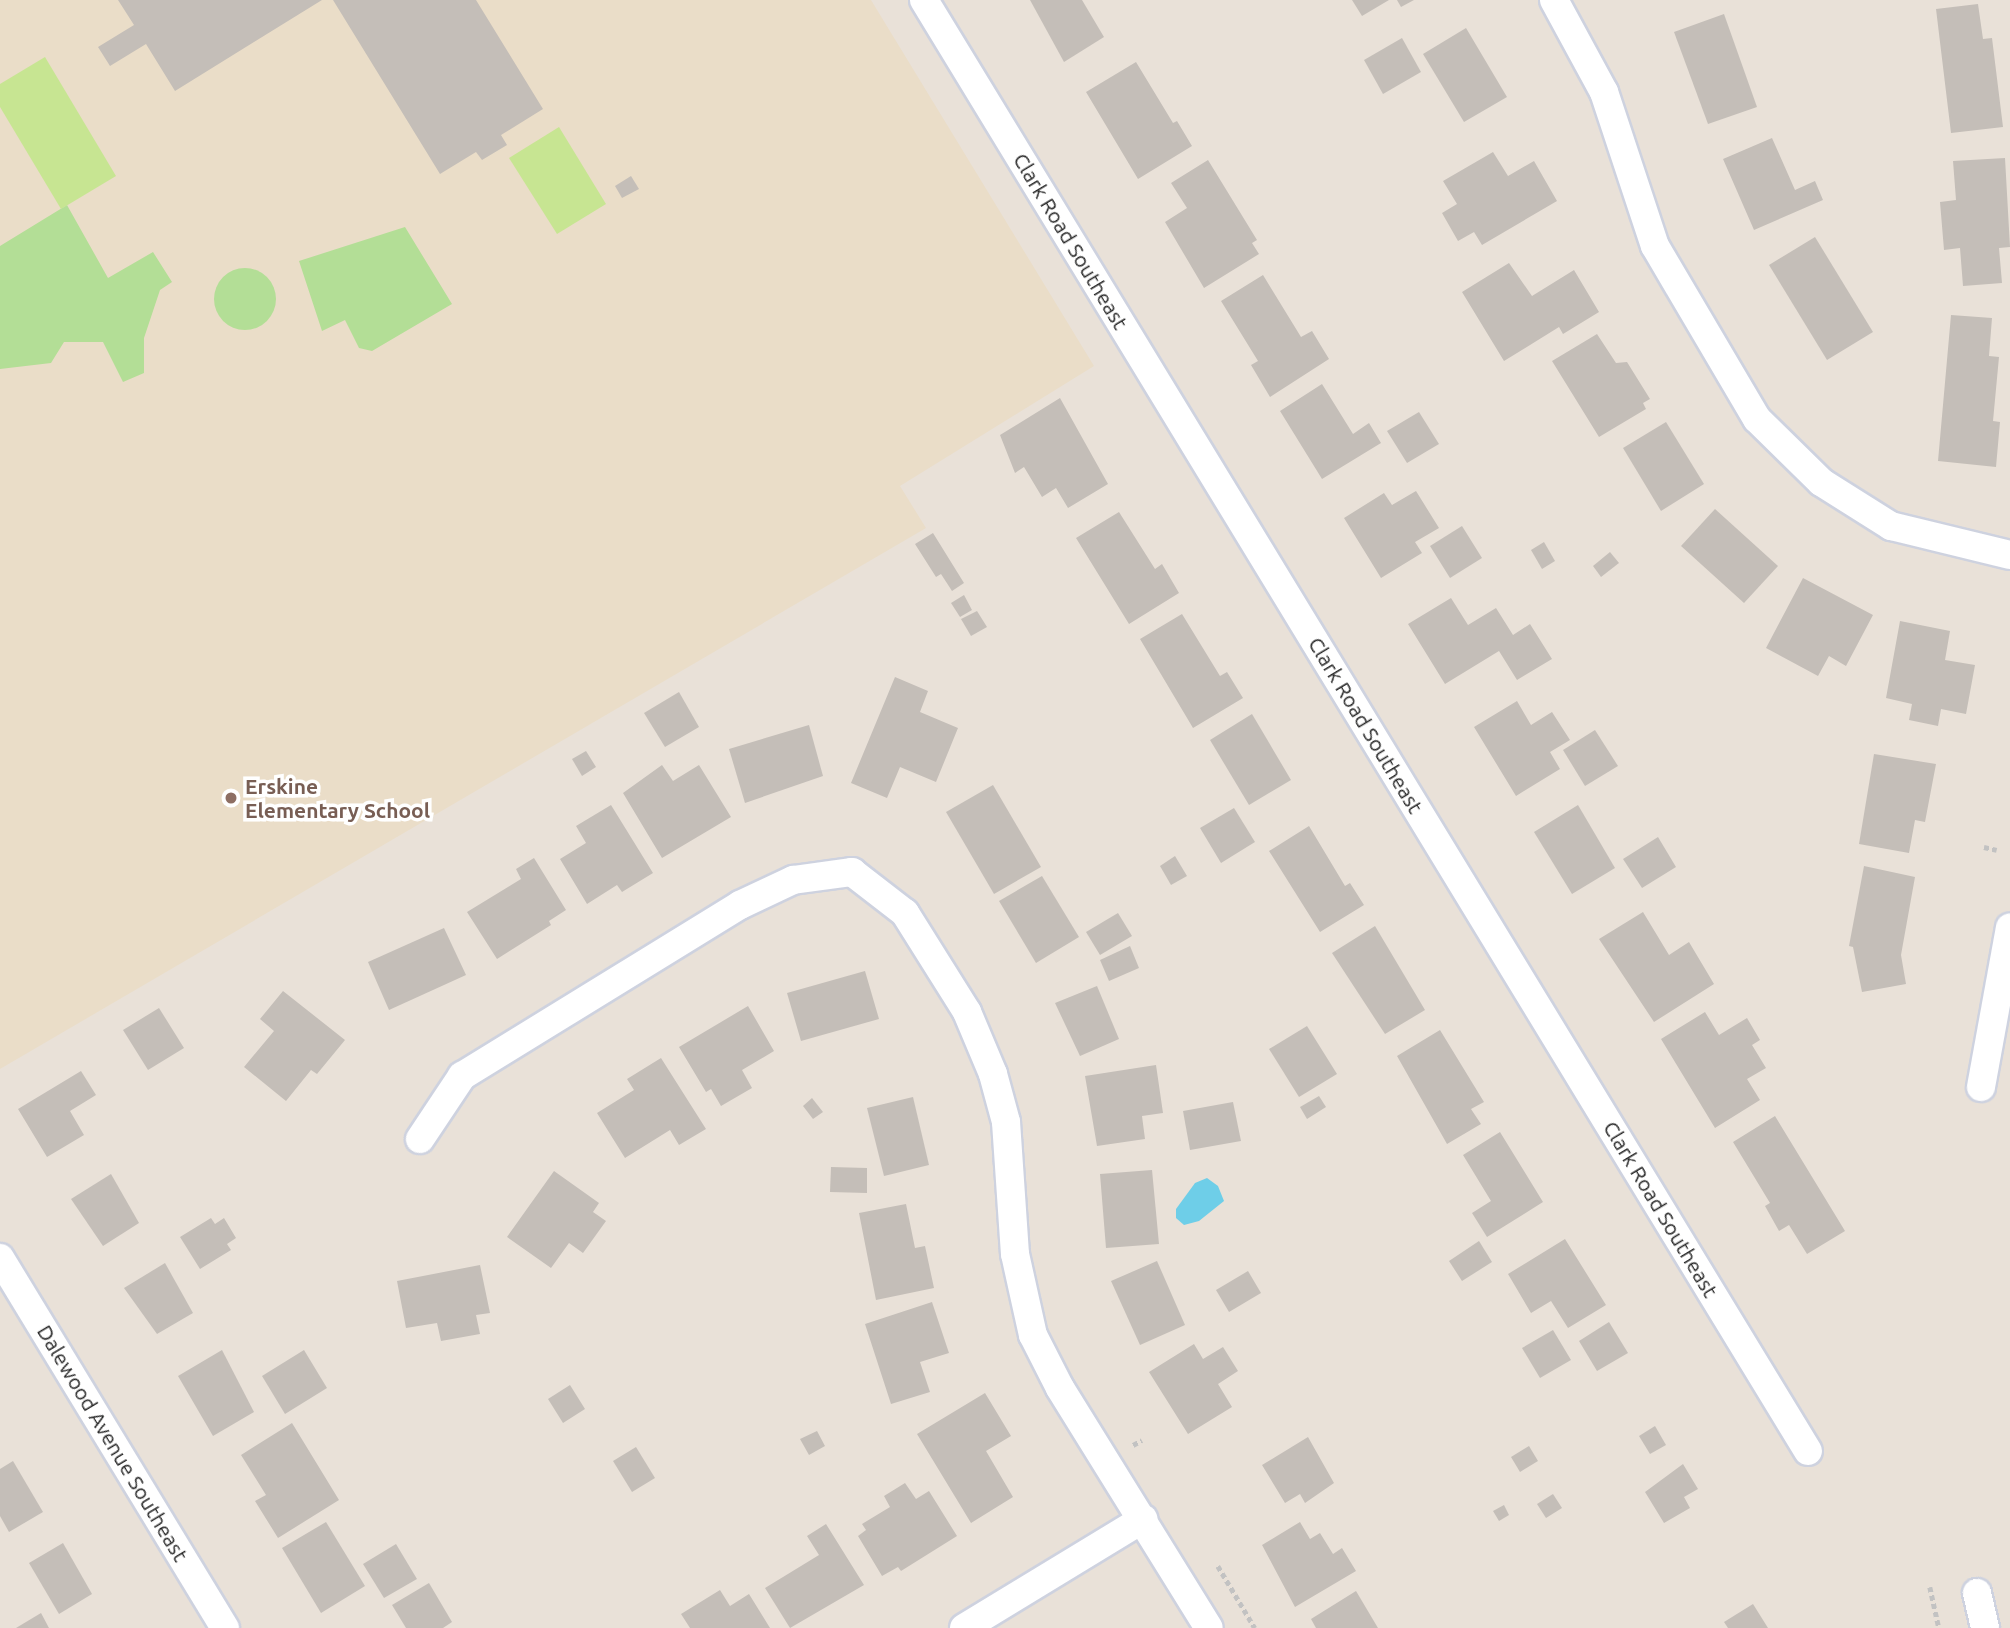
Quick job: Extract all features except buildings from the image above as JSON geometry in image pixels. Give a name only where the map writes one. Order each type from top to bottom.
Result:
[{"type":"street","name":"Clark Road Southeast","points":[[924,0],[1808,1451]]},
{"type":"street","points":[[1554,0],[1604,92],[1655,246],[1757,419],[1821,482],[1891,526],[2010,555]]},
{"type":"street","points":[[420,1139],[462,1076],[473,1069],[740,905],[793,880],[852,872],[905,913],[967,1012],[993,1074],[1006,1122],[1014,1255],[1033,1335],[1060,1388],[1209,1628]]},
{"type":"street","points":[[1981,1087],[2010,928]]},
{"type":"street","name":"Dalewood Avenue Southeast","points":[[0,1258],[225,1628]]},
{"type":"street","points":[[964,1628],[1143,1519]]},
{"type":"street","points":[[1977,1593],[1985,1628]]},
{"type":"path","points":[[1984,847],[1997,850]]},
{"type":"path","points":[[1218,1566],[1255,1628]]},
{"type":"path","points":[[1930,1587],[1939,1628]]},
{"type":"shaded area","name":"Erskine Elementary School","points":[[0,0],[871,0],[1094,366],[900,486],[926,528],[0,1069]]},
{"type":"green space","points":[[45,57],[116,176],[61,209],[0,107],[0,84]]},
{"type":"green space","points":[[559,127],[606,204],[557,234],[509,158]]},
{"type":"green space","points":[[67,205],[108,278],[153,252],[172,282],[160,290],[144,338],[144,373],[123,382],[103,342],[64,342],[51,363],[0,369],[0,246]]},
{"type":"green space","points":[[405,227],[452,304],[372,351],[359,348],[345,320],[322,331],[299,261]]},
{"type":"green space","points":[[245,268],[257,270],[267,277],[274,287],[274,311],[267,321],[257,328],[245,330],[233,328],[223,321],[216,311],[214,299],[216,287],[223,277],[233,270]]},
{"type":"water","points":[[1207,1178],[1218,1186],[1224,1201],[1199,1221],[1184,1225],[1176,1218],[1176,1209],[1195,1183]]},
{"type":"place","name":"Erskine Elementary School","points":[[231,798]]}]
